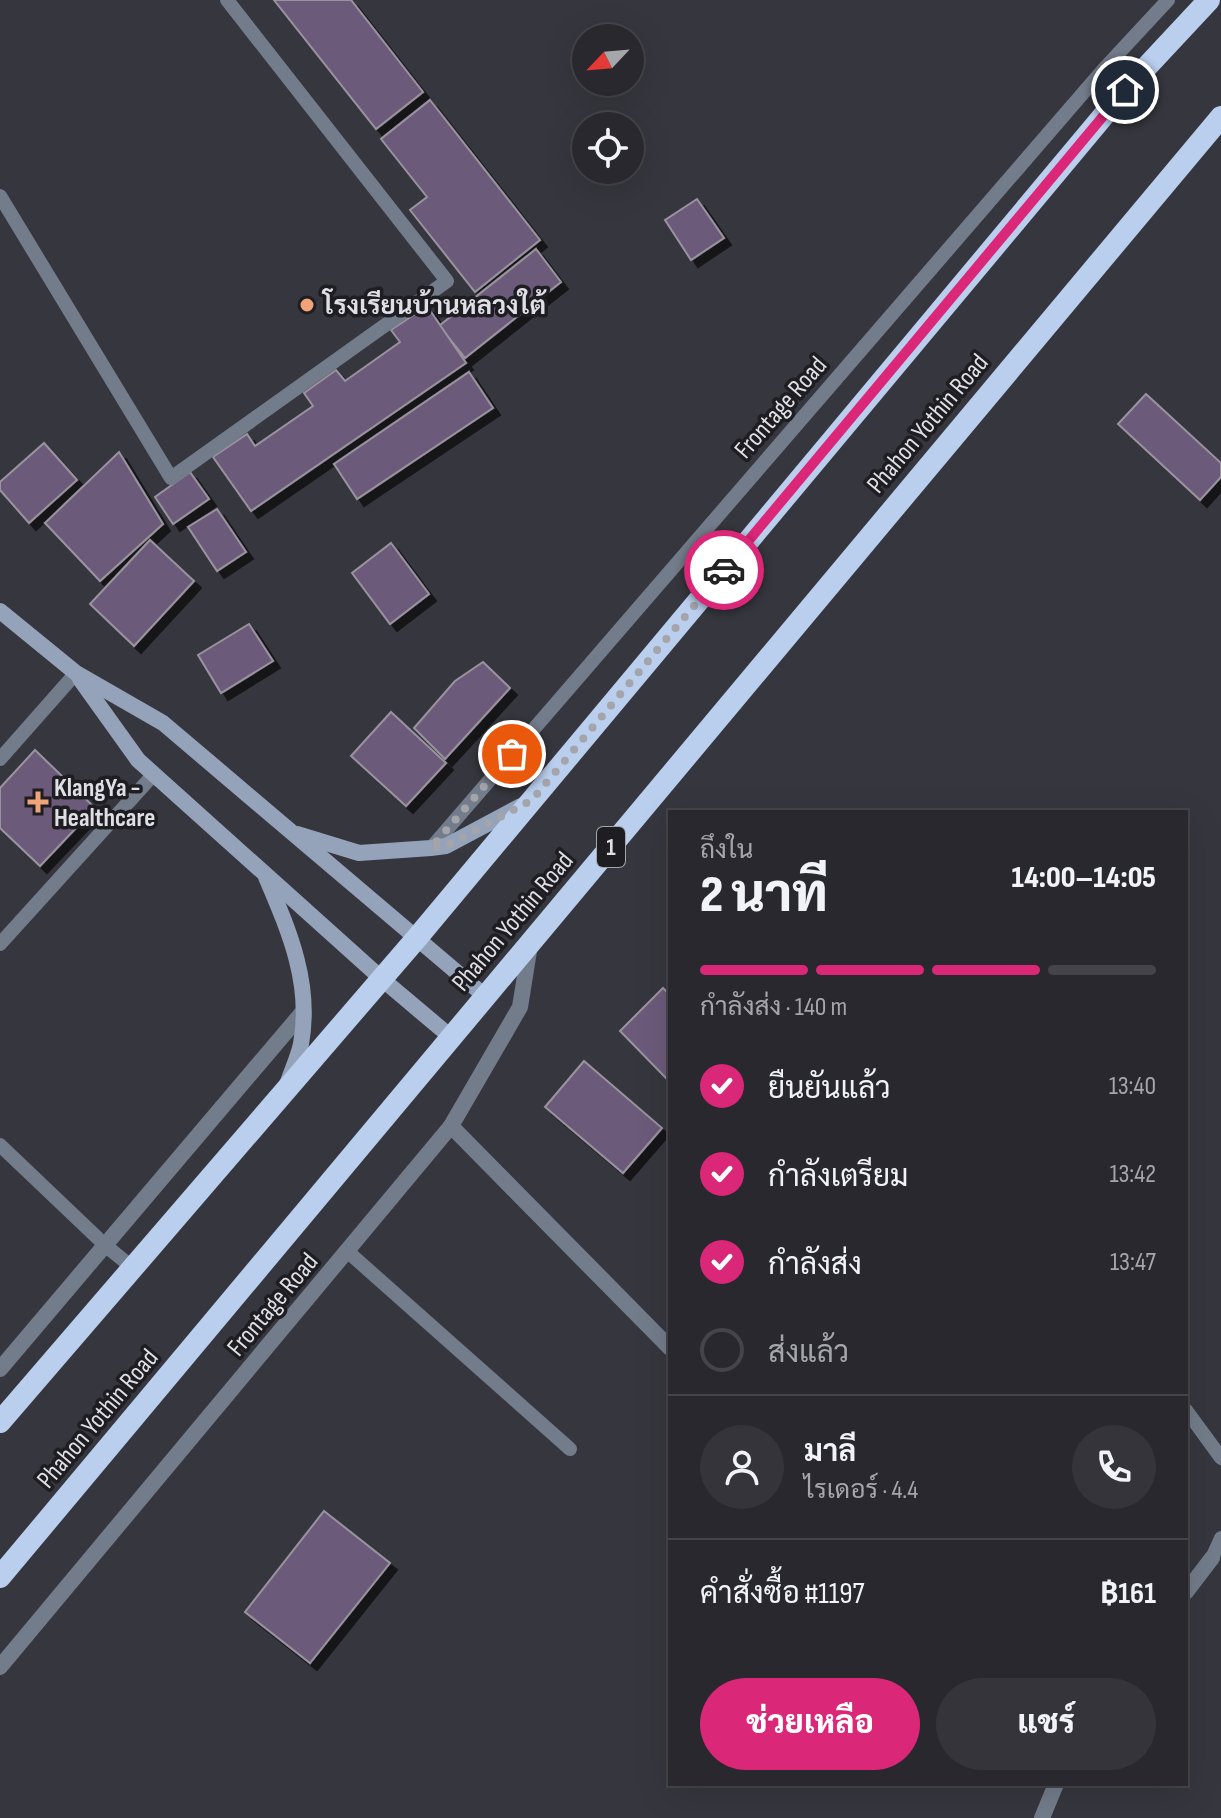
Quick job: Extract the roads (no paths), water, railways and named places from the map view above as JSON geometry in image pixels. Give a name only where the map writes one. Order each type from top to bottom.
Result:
[{"type":"highway","points":[[0,1422],[416,939],[1125,90],[1209,0]]},
{"type":"highway","name":"Phahon Yothin Road","points":[[0,1577],[1180,162],[1221,117]]},
{"type":"main road","points":[[0,611],[76,673],[163,723],[486,997]]},
{"type":"main road","points":[[76,673],[138,760],[452,1038]]},
{"type":"main road","points":[[292,832],[359,853],[446,846],[532,800]]},
{"type":"main road","points":[[263,872],[294,942],[303,994],[301,1044],[285,1090]]},
{"type":"street","name":"Frontage Road","points":[[0,1667],[451,1126],[520,1007],[530,943]]},
{"type":"street","points":[[0,1369],[302,1013]]},
{"type":"street","points":[[451,1126],[668,1346]]},
{"type":"street","points":[[1188,1589],[1212,1558]]},
{"type":"street","points":[[1042,1818],[1055,1786]]},
{"type":"lane","points":[[0,196],[171,478],[447,281],[227,0]]},
{"type":"lane","name":"Frontage Road","points":[[431,848],[1103,70],[1168,0]]},
{"type":"lane","points":[[0,759],[76,673]]},
{"type":"lane","points":[[0,944],[154,774]]},
{"type":"lane","points":[[0,1145],[133,1268]]},
{"type":"lane","points":[[347,1251],[570,1449]]},
{"type":"lane","points":[[1188,1413],[1221,1458]]},
{"type":"lane","points":[[1212,1558],[1221,1538]]},
{"type":"place","name":"โรงเรียนบ้านหลวงใต้","points":[[307,305]]},
{"type":"place","name":"KlangYa - Healthcare","points":[[38,802]]}]
